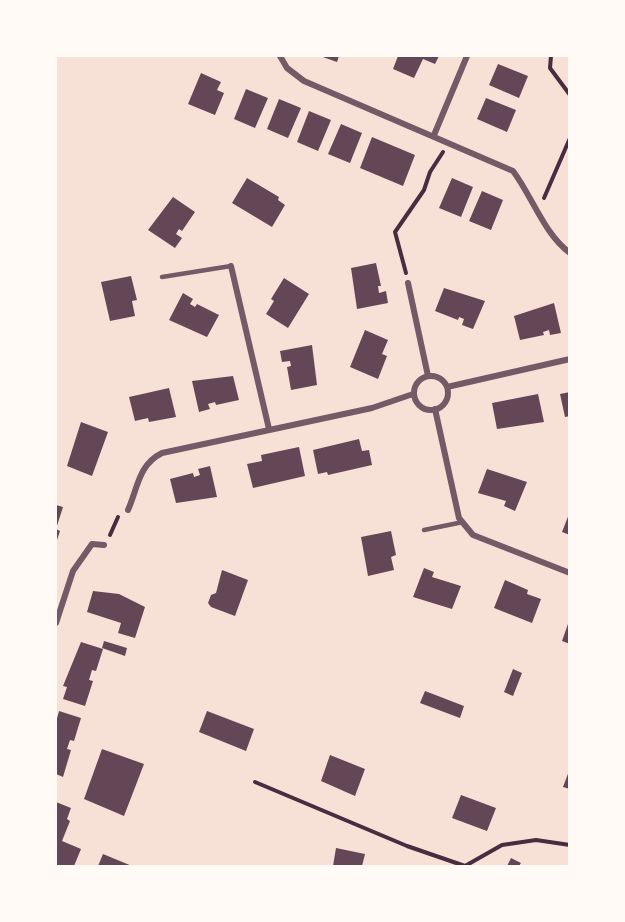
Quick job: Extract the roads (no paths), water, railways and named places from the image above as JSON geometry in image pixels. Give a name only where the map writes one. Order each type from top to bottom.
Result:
[{"type":"street","points":[[280,56],[287,68],[304,81],[458,145],[513,171],[528,191],[539,214],[570,253]]},
{"type":"street","points":[[434,135],[467,56]]},
{"type":"street","points":[[231,266],[269,429]]},
{"type":"street","points":[[408,283],[428,376]]},
{"type":"street","points":[[447,387],[570,359]]},
{"type":"street","points":[[428,376],[439,378],[447,387],[447,398],[435,409],[421,407],[413,394],[415,385],[428,376]]},
{"type":"street","points":[[128,510],[143,469],[150,459],[162,453],[372,408],[413,394]]},
{"type":"street","points":[[435,409],[459,518],[473,535],[570,573]]},
{"type":"street","points":[[56,623],[73,571],[92,544],[104,545]]},
{"type":"lane","points":[[162,277],[231,266]]},
{"type":"lane","points":[[424,530],[463,522]]}]
